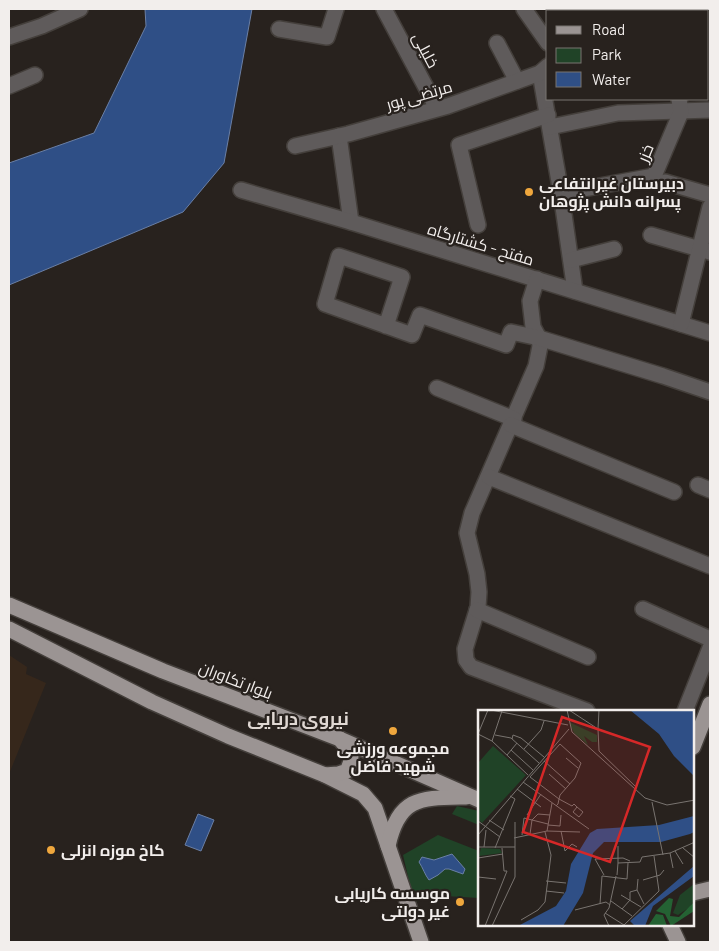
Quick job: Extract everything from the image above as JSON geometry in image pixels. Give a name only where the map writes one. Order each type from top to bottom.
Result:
[{"type":"main road","name":"بلوار تکاوران","points":[[9,605],[163,670],[340,739],[476,798]]},
{"type":"main road","points":[[9,629],[152,702],[228,736],[326,775],[363,794],[375,808],[421,942]]},
{"type":"main road","points":[[694,744],[710,704]]},
{"type":"main road","points":[[326,775],[347,771],[351,763],[352,755],[340,739]]},
{"type":"main road","points":[[388,846],[394,825],[402,811],[411,804],[429,798],[476,798]]},
{"type":"main road","points":[[694,892],[710,889]]},
{"type":"main road","points":[[670,926],[678,942]]},
{"type":"street","points":[[9,36],[42,26],[80,9]]},
{"type":"street","points":[[279,29],[327,36],[336,9]]},
{"type":"street","name":"خلیلی","points":[[384,9],[437,108]]},
{"type":"street","points":[[524,9],[546,40]]},
{"type":"street","points":[[497,43],[518,81]]},
{"type":"street","points":[[544,70],[546,90]]},
{"type":"street","name":"مرتضی پور","points":[[295,146],[448,106],[544,70]]},
{"type":"street","points":[[9,86],[35,75]]},
{"type":"street","points":[[547,100],[575,291]]},
{"type":"street","points":[[478,225],[459,145],[549,121],[617,106],[680,105],[710,110]]},
{"type":"street","name":"خزر","points":[[561,193],[654,176],[680,105]]},
{"type":"street","points":[[339,136],[351,222]]},
{"type":"street","points":[[665,182],[710,195]]},
{"type":"street","name":"مفتح - کشتارگاه","points":[[241,190],[710,332]]},
{"type":"street","points":[[681,324],[705,251],[710,207]]},
{"type":"street","points":[[651,235],[705,251]]},
{"type":"street","points":[[571,260],[614,249]]},
{"type":"street","points":[[386,326],[402,278],[339,256],[325,304],[386,326],[412,335],[420,315],[506,345],[511,332],[539,338],[710,392]]},
{"type":"street","points":[[537,279],[530,301],[533,327],[539,338],[540,346],[536,366],[472,514],[467,534],[477,574],[479,592],[465,650],[466,660],[471,667],[583,710]]},
{"type":"street","points":[[437,388],[674,492]]},
{"type":"street","points":[[489,477],[710,566]]},
{"type":"street","points":[[643,609],[710,639]]},
{"type":"street","points":[[476,610],[588,656]]},
{"type":"street","points":[[685,710],[710,648]]},
{"type":"shaded area","points":[[9,655],[27,667],[26,674],[46,683],[9,774]]},
{"type":"green space","points":[[457,806],[478,811],[478,825],[452,814]]},
{"type":"green space","points":[[438,835],[478,851],[478,898],[445,896],[414,902],[403,855]]},
{"type":"water","points":[[145,9],[252,9],[224,163],[183,212],[9,285],[9,163],[94,133],[146,26]]},
{"type":"water","points":[[198,814],[214,820],[201,851],[185,845]]},
{"type":"water","points":[[452,854],[465,869],[463,874],[445,869],[429,880],[419,862],[422,857],[434,860]]},
{"type":"place","name":"دبیرستان غیرانتفاعی پسرانه دانش پژوهان","points":[[529,192]]},
{"type":"place","name":"مجموعه ورزشی شهید فاضل","points":[[393,731]]},
{"type":"place","name":"کاخ موزه انزلی","points":[[51,850]]},
{"type":"place","name":"موسسه کاریابی غیر دولتی","points":[[460,902]]},
{"type":"district","name":"نیروی دریایی","points":[[298,719]]}]
